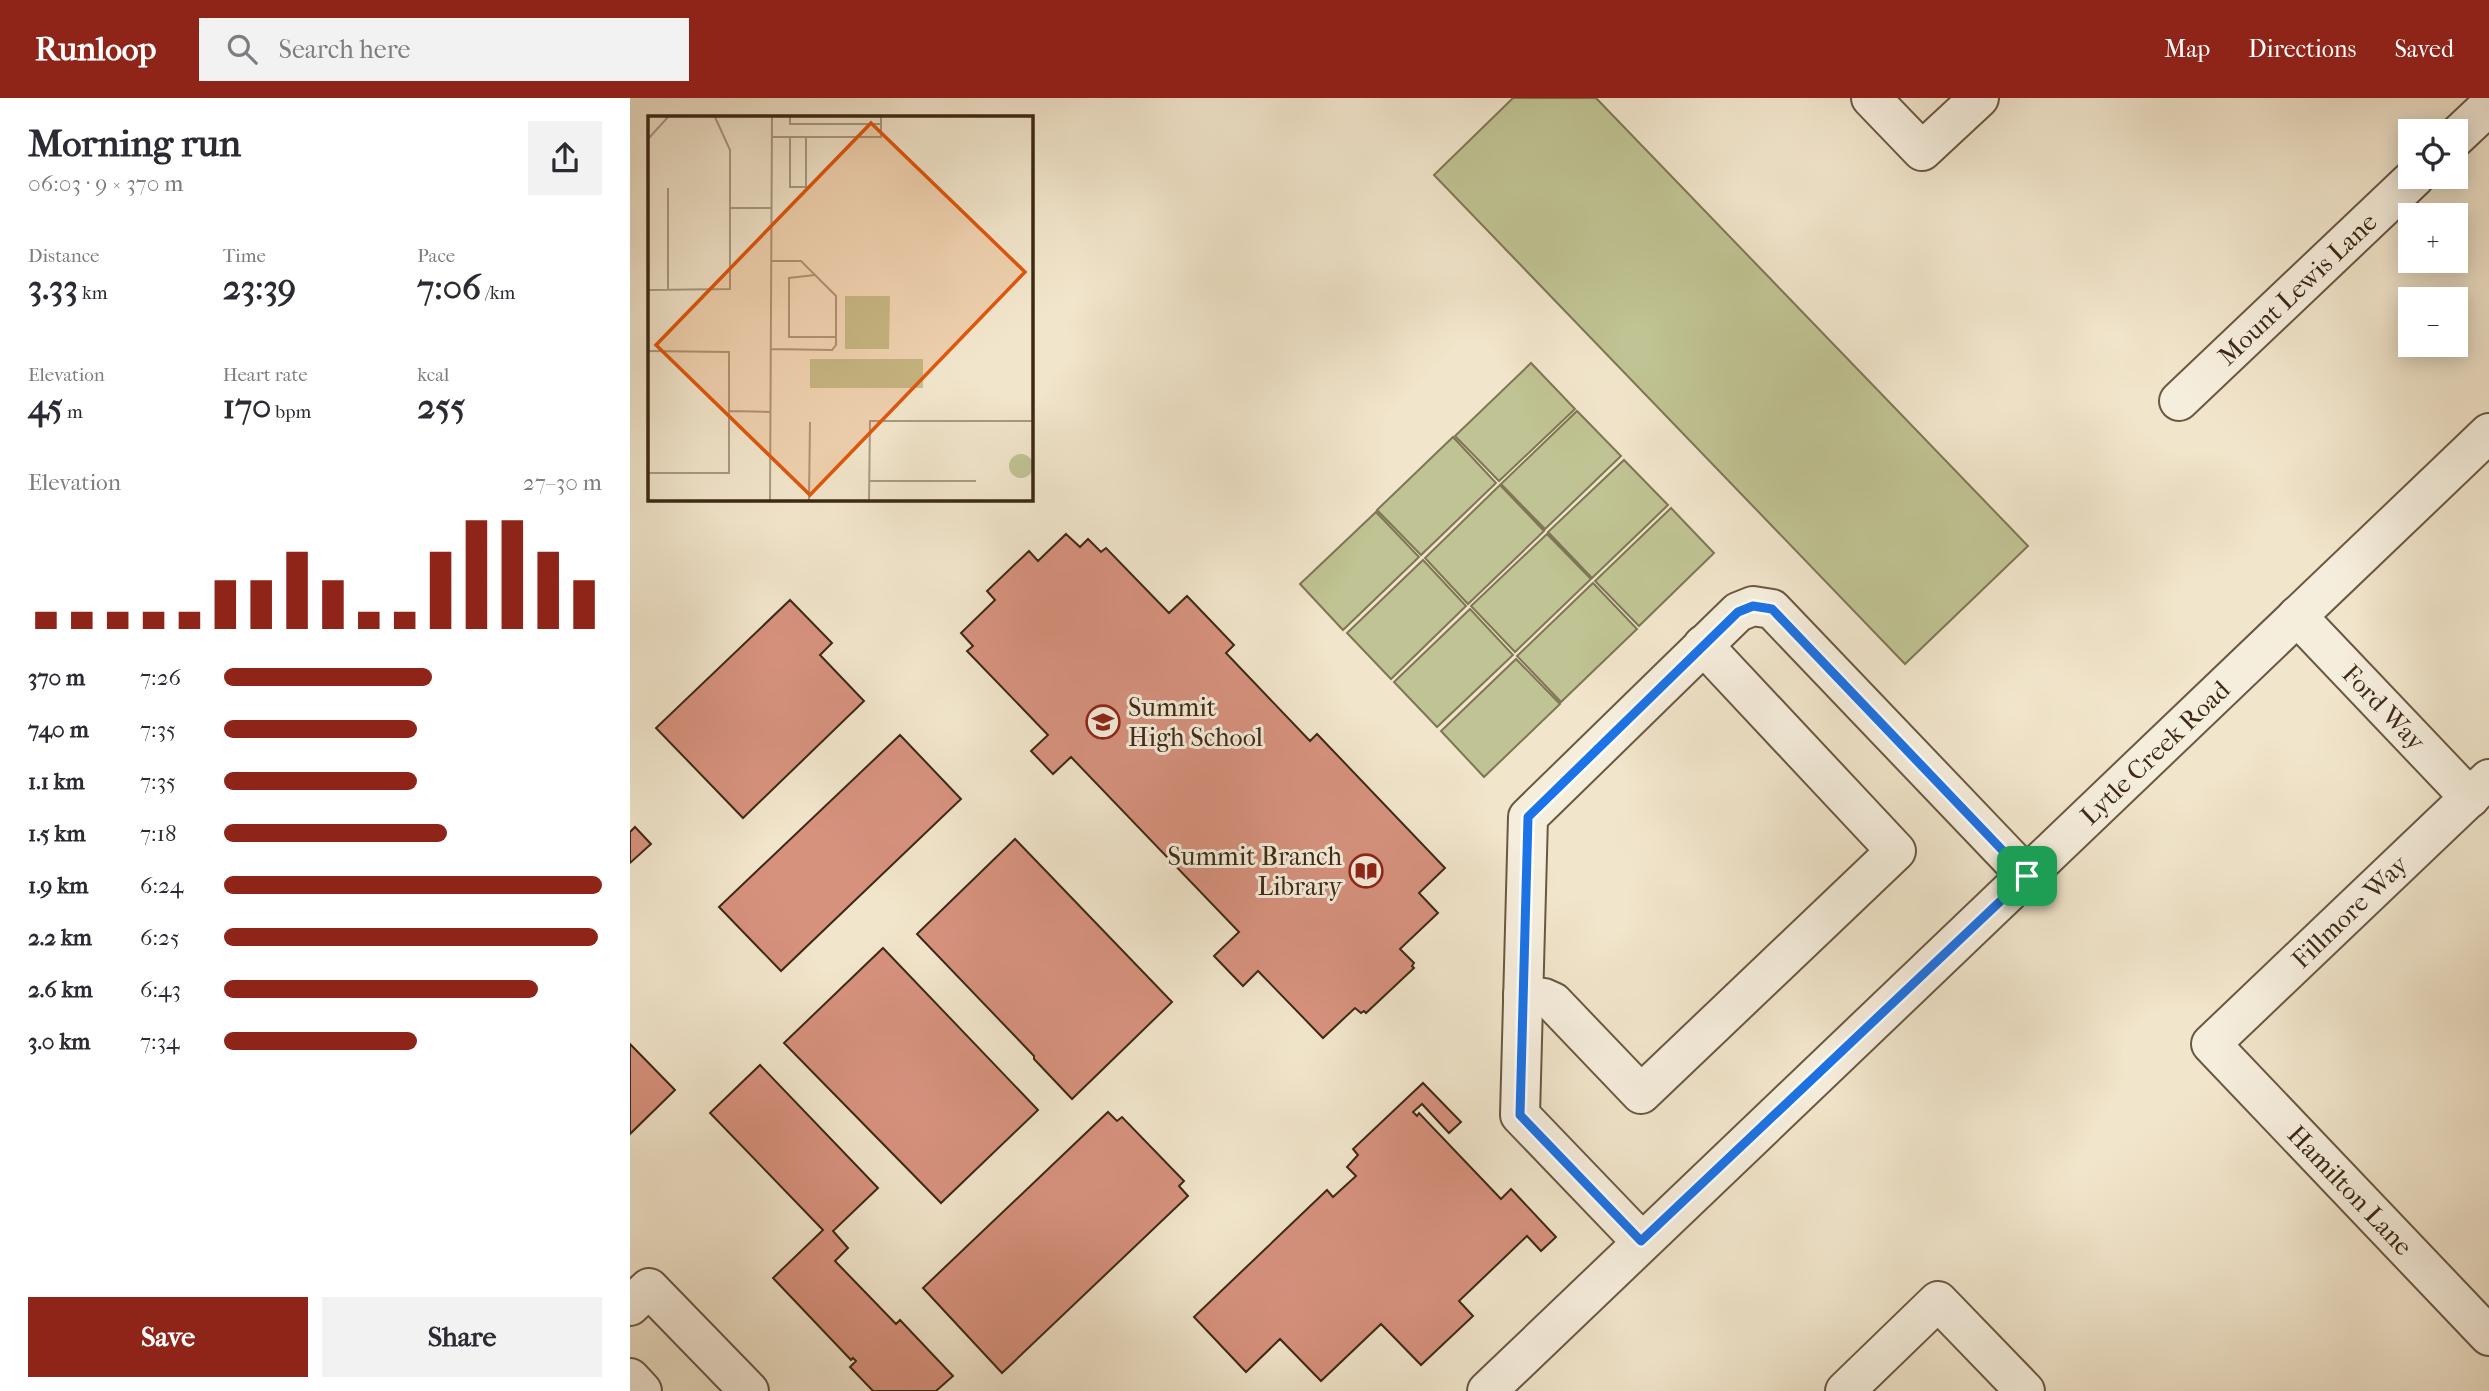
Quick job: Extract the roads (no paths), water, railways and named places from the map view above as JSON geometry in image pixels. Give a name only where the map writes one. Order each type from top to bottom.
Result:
[{"type":"street","points":[[1871,98],[1923,151],[1979,98]]},
{"type":"street","points":[[2468,126],[2489,106]]},
{"type":"street","name":"Mount Lewis Lane","points":[[2179,401],[2402,189]]},
{"type":"street","name":"Lytle Creek Road","points":[[1487,1391],[2489,433]]},
{"type":"street","points":[[1641,1241],[1520,1115],[1528,817],[1703,645],[1738,612],[1753,606],[1772,609],[2027,876]]},
{"type":"street","name":"Ford Way","points":[[2297,616],[2479,789]]},
{"type":"street","points":[[1523,995],[1553,1002],[1641,1094],[1896,850],[1703,645]]},
{"type":"street","name":"Fillmore Way","points":[[2211,1044],[2479,789]]},
{"type":"street","name":"Hamilton Lane","points":[[2211,1044],[2489,1336]]},
{"type":"street","points":[[630,1306],[649,1288],[749,1391]]},
{"type":"street","points":[[1845,1391],[1938,1301],[2025,1391]]},
{"type":"street","points":[[630,1378],[642,1391]]},
{"type":"place","name":"Summit High School","points":[[1103,722]]},
{"type":"place","name":"Summit Branch Library","points":[[1366,871]]}]
